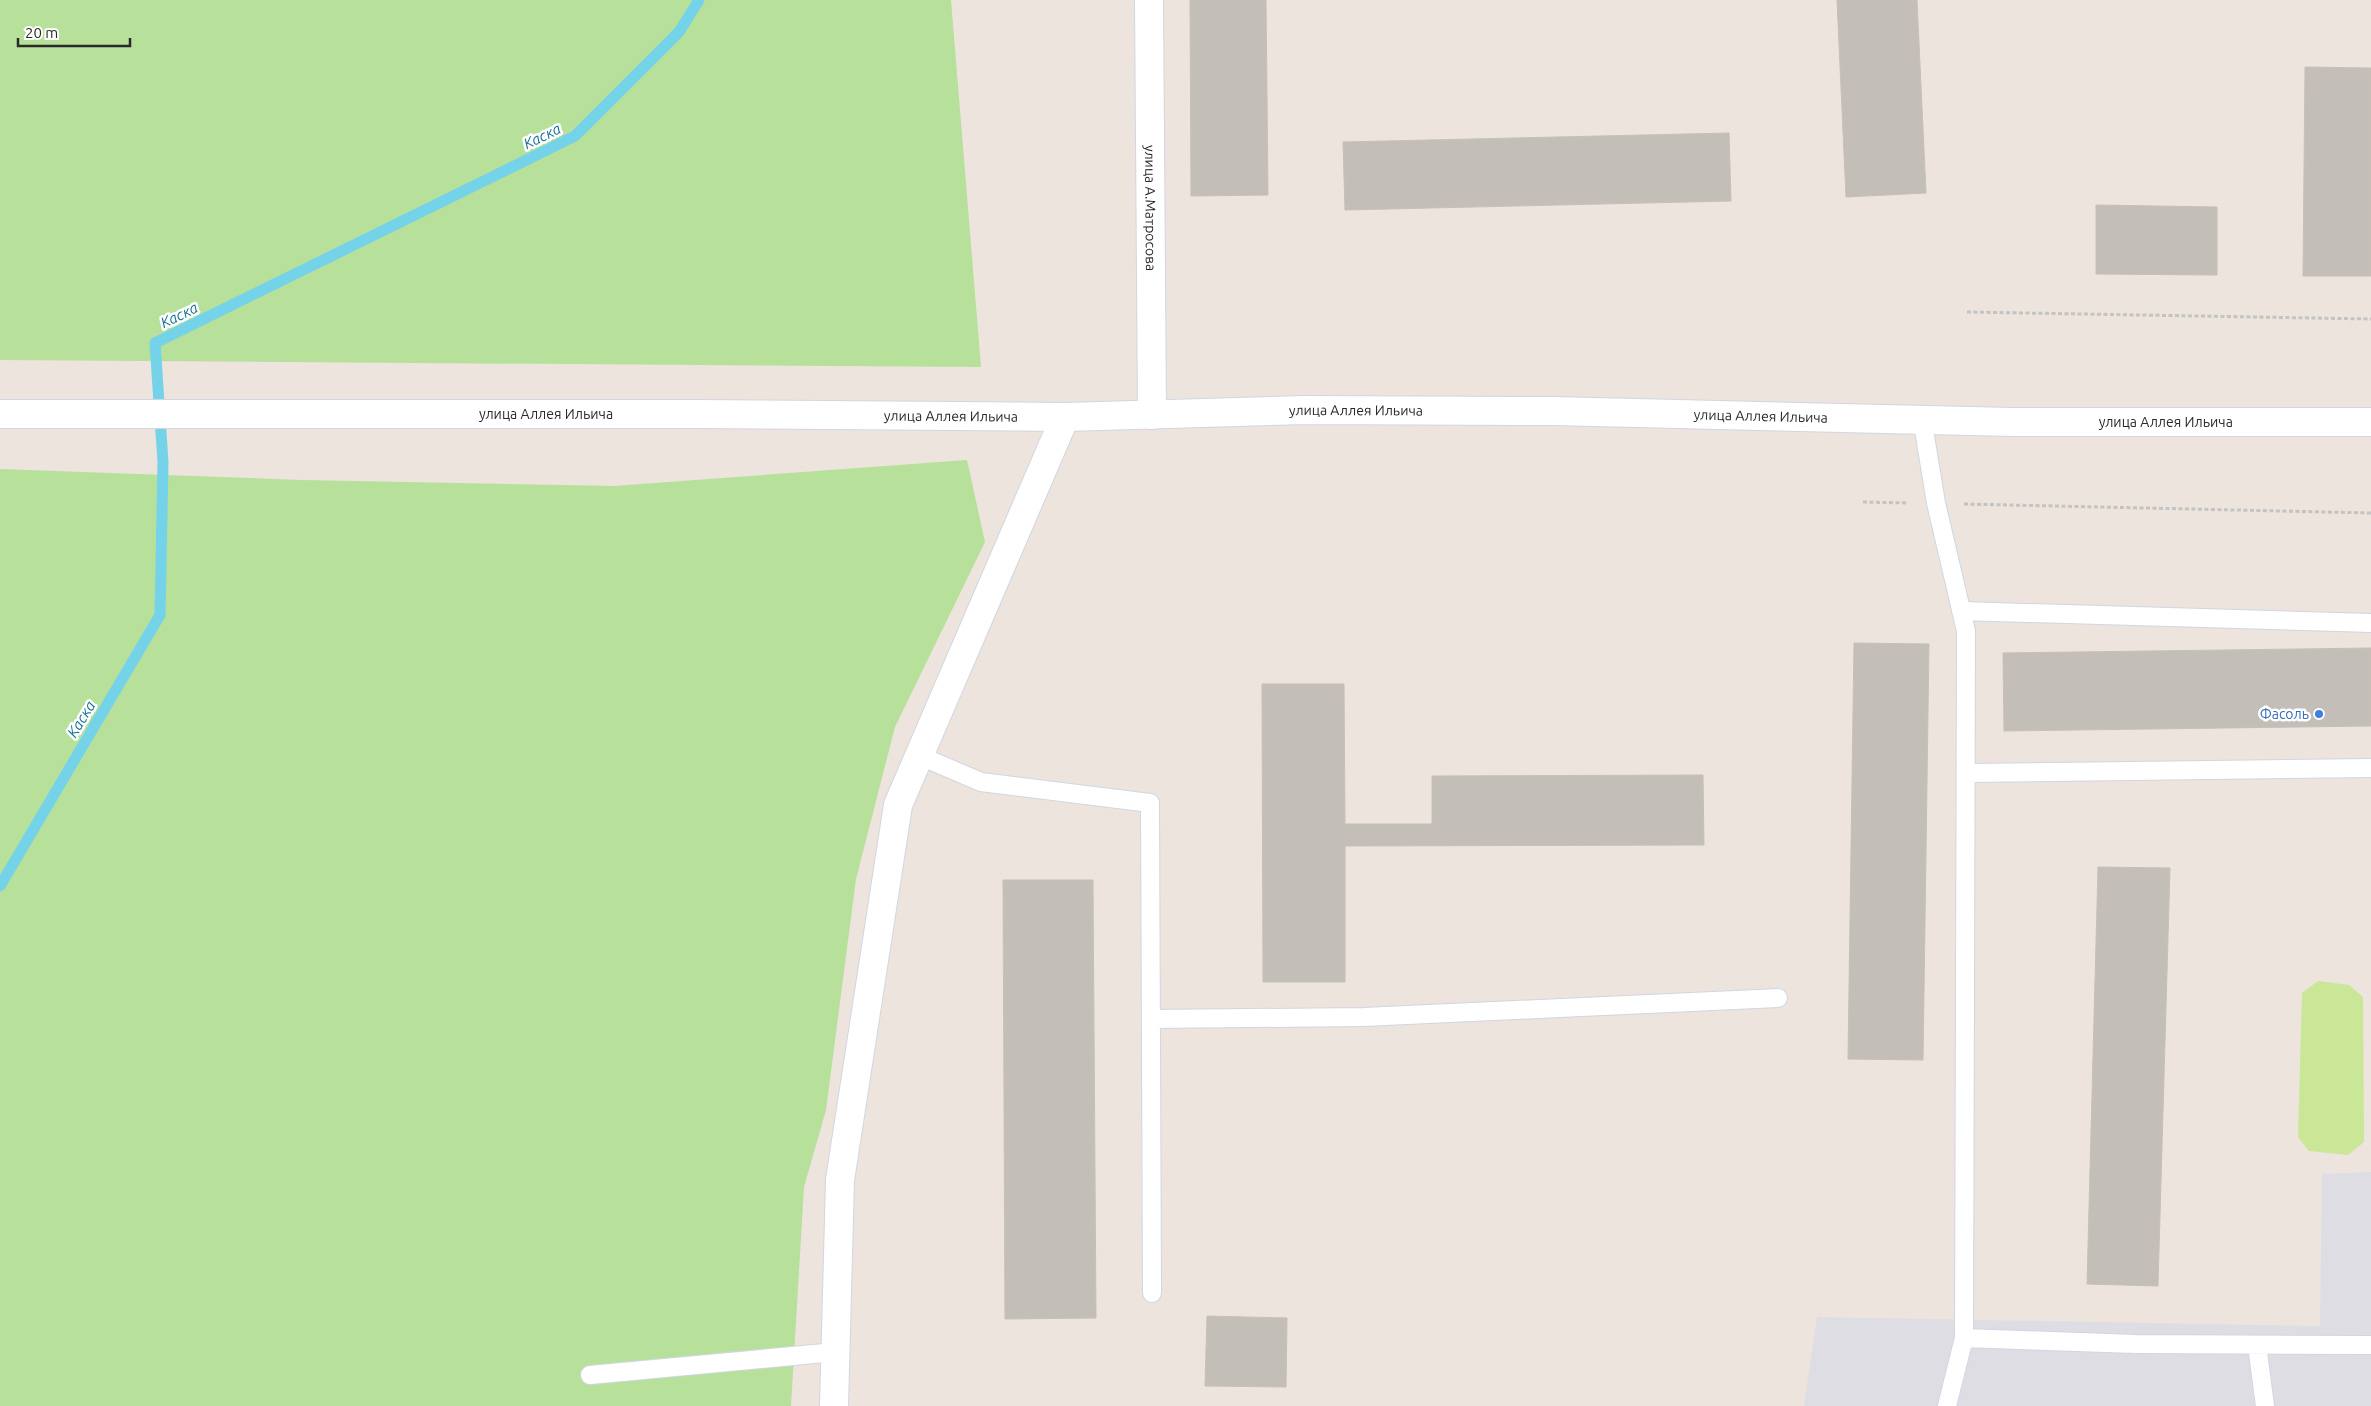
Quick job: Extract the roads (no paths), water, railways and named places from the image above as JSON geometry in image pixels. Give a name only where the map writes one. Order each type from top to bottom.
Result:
[{"type":"main road","name":"улица А.Матросова","points":[[1149,0],[1152,416]]},
{"type":"main road","name":"улица Аллея Ильича","points":[[0,414],[341,416],[696,414],[1065,418],[1304,410],[1553,411],[1922,418],[2012,422],[2371,422]]},
{"type":"main road","points":[[834,1406],[840,1180],[898,805],[1065,418]]},
{"type":"lane","points":[[1922,418],[1936,503],[1966,631],[1964,1338],[1948,1406]]},
{"type":"lane","points":[[1961,612],[2371,623]]},
{"type":"lane","points":[[920,756],[981,782],[1150,803],[1152,1293]]},
{"type":"lane","points":[[1966,773],[2371,768]]},
{"type":"lane","points":[[1151,1019],[1364,1017],[1778,998]]},
{"type":"lane","points":[[1964,1338],[2136,1344],[2371,1345]]},
{"type":"lane","points":[[2257,1344],[2265,1406]]},
{"type":"lane","points":[[590,1375],[835,1352]]},
{"type":"waterway","name":"Каска","points":[[0,886],[160,615],[163,462],[155,343],[575,136],[679,32],[699,0]]},
{"type":"place","name":"Фасоль","points":[[2319,714]]}]
